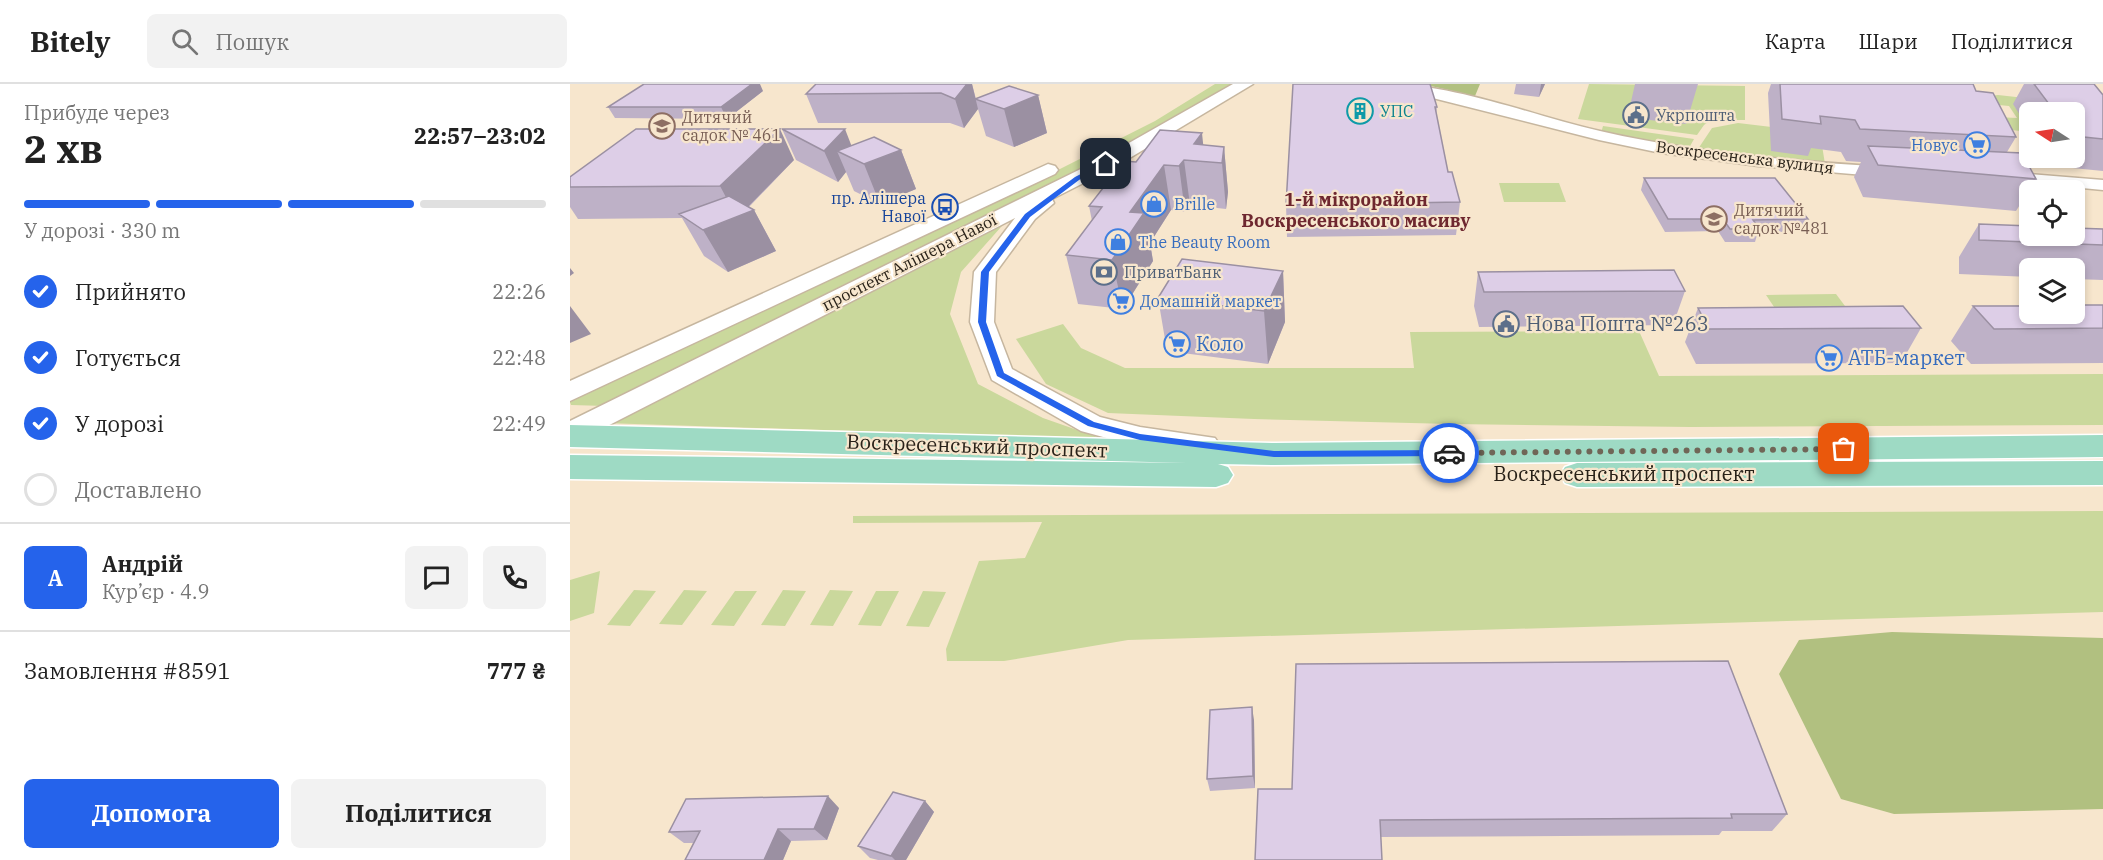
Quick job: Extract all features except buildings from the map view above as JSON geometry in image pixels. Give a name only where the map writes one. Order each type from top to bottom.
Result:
[{"type":"main road","name":"Воскресенський проспект","points":[[570,434],[1274,454],[2103,446]]},
{"type":"main road","name":"Воскресенський проспект","points":[[570,467],[1255,476],[2103,473]]},
{"type":"street","name":"проспект Алішера Навої","points":[[570,392],[1069,171],[1170,129],[1245,84]]},
{"type":"street","name":"Воскресенська вулиця","points":[[1394,84],[1434,92],[1631,143],[1764,163],[1898,173]]},
{"type":"street","points":[[1127,130],[1196,90]]},
{"type":"street","points":[[1148,119],[1160,116],[1173,118],[1175,122],[1170,129]]},
{"type":"street","name":"проспект Алішера Навої","points":[[570,434],[1069,171]]},
{"type":"street","points":[[1069,171],[1028,215],[985,272],[982,322],[1000,374],[1091,424],[1140,437],[1274,454]]},
{"type":"street","points":[[1986,176],[2103,185]]},
{"type":"green space","points":[[1215,84],[1238,84],[1156,134],[605,406],[571,405],[570,402],[1056,171],[1155,121]]},
{"type":"green space","points":[[1422,84],[1480,84],[1475,96]]},
{"type":"green space","points":[[1589,84],[1745,86],[1745,120],[1711,120],[1697,135],[1578,119]]},
{"type":"green space","points":[[1989,96],[2061,102],[2019,102],[2019,131],[2003,129],[1996,117],[2017,118],[2009,106],[1989,104]]},
{"type":"green space","points":[[1738,123],[1820,133],[1825,164],[1698,149],[1712,128]]},
{"type":"green space","points":[[1603,126],[1694,139],[1689,148],[1601,133]]},
{"type":"green space","points":[[1499,183],[1559,183],[1566,202],[1504,202]]},
{"type":"green space","points":[[1009,218],[961,272],[950,314],[978,384],[1043,418],[1103,439],[604,423]]},
{"type":"green space","points":[[1836,294],[1860,326],[1787,326],[1766,295]]},
{"type":"green space","points":[[1063,324],[1081,348],[1125,368],[1414,368],[1410,332],[1639,331],[1659,376],[2103,374],[2103,425],[1691,427],[1451,424],[1108,413],[1046,384],[1016,339]]},
{"type":"green space","points":[[2103,511],[2103,612],[1128,640],[1004,661],[947,661],[946,649],[979,561],[1025,558],[1042,522],[853,523],[853,516]]},
{"type":"green space","points":[[600,571],[594,613],[570,621],[570,580]]},
{"type":"green space","points":[[634,590],[656,591],[630,626],[607,625]]},
{"type":"green space","points":[[684,590],[707,591],[682,625],[659,624]]},
{"type":"green space","points":[[783,590],[806,591],[785,626],[761,625]]},
{"type":"green space","points":[[830,590],[853,591],[833,626],[810,625]]},
{"type":"green space","points":[[735,591],[757,591],[734,626],[711,625]]},
{"type":"green space","points":[[876,591],[899,591],[881,626],[858,625]]},
{"type":"green space","points":[[923,591],[946,592],[929,627],[906,626]]},
{"type":"green space","points":[[1892,632],[2103,638],[2103,809],[1894,814],[1841,799],[1779,674],[1799,640]]},
{"type":"way so far","points":[[1449,453],[1844,449]]},
{"type":"place","name":"УПС","points":[[1360,111]]},
{"type":"place","name":"Укрпошта","points":[[1636,115]]},
{"type":"place","name":"Дитячий садок № 461","points":[[662,126]]},
{"type":"place","name":"Новус","points":[[1977,145]]},
{"type":"place","name":"Brille","points":[[1154,204]]},
{"type":"place","name":"пр. Алішера Навої","points":[[945,207]]},
{"type":"place","name":"Дитячий садок №481","points":[[1714,219]]},
{"type":"place","name":"The Beauty Room","points":[[1118,242]]},
{"type":"place","name":"ПриватБанк","points":[[1104,272]]},
{"type":"place","name":"Домашній маркет","points":[[1121,301]]},
{"type":"place","name":"Нова Пошта №263","points":[[1506,324]]},
{"type":"place","name":"Коло","points":[[1177,344]]},
{"type":"place","name":"АТБ-маркет","points":[[1829,358]]},
{"type":"district","name":"1-й мікрорайон Воскресенського масиву","points":[[1356,210]]},
{"type":"route","points":[[1106,164],[1077,178],[1028,215],[985,272],[982,322],[1000,374],[1075,417],[1091,424],[1140,437],[1274,454],[1449,453]]}]
